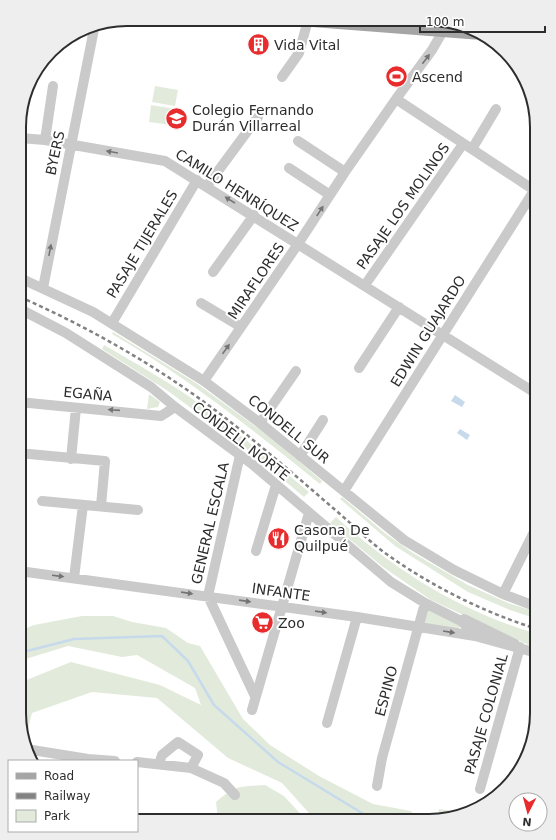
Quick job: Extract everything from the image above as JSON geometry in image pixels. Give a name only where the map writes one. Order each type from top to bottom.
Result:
[{"type":"main road","points":[[395,26],[464,32]]},
{"type":"street","points":[[282,77],[299,53],[306,26]]},
{"type":"street","name":"BYERS","points":[[43,288],[94,31]]},
{"type":"street","name":"MIRAFLORES","points":[[204,381],[298,244],[345,172],[432,50],[443,31]]},
{"type":"street","points":[[45,140],[53,86]]},
{"type":"street","points":[[396,99],[468,147],[530,185]]},
{"type":"street","name":"PASAJE LOS MOLINOS","points":[[365,285],[496,110]]},
{"type":"street","points":[[207,186],[258,116]]},
{"type":"street","name":"CAMILO HENRÍQUEZ","points":[[26,138],[71,144],[166,161],[530,390]]},
{"type":"street","points":[[298,141],[345,172]]},
{"type":"street","points":[[289,168],[330,195]]},
{"type":"street","name":"PASAJE TIJERALES","points":[[112,324],[196,180]]},
{"type":"street","name":"EDWIN GUAJARDO","points":[[344,491],[530,198]]},
{"type":"street","points":[[213,272],[254,215]]},
{"type":"street","name":"CONDELL SUR","points":[[26,281],[112,324],[204,381],[260,422],[404,540],[454,570],[503,594],[530,604]]},
{"type":"street","points":[[201,304],[241,327]]},
{"type":"street","points":[[359,368],[399,307]]},
{"type":"street","name":"CONDELL NORTE","points":[[26,312],[66,334],[151,387],[171,409],[240,455],[391,582],[425,603],[468,626],[475,636]]},
{"type":"street","points":[[260,422],[296,372]]},
{"type":"street","name":"EGAÑA","points":[[26,403],[153,414],[161,416],[171,409]]},
{"type":"street","points":[[71,458],[76,408]]},
{"type":"street","points":[[300,456],[323,420]]},
{"type":"street","points":[[29,454],[105,462],[101,506]]},
{"type":"street","name":"GENERAL ESCALA","points":[[208,596],[240,455]]},
{"type":"street","points":[[256,551],[276,485]]},
{"type":"street","points":[[42,501],[138,510]]},
{"type":"street","points":[[74,578],[83,505]]},
{"type":"street","points":[[252,710],[309,513]]},
{"type":"street","points":[[503,594],[530,540]]},
{"type":"street","name":"INFANTE","points":[[26,572],[357,617],[475,636],[530,651]]},
{"type":"street","points":[[208,596],[255,696]]},
{"type":"street","name":"ESPINO","points":[[377,786],[382,758],[425,603]]},
{"type":"street","name":"CONDELL NORTE","points":[[436,608],[447,611],[508,639],[520,647]]},
{"type":"street","points":[[327,723],[357,617]]},
{"type":"street","name":"PASAJE COLONIAL","points":[[480,789],[520,647]]},
{"type":"street","points":[[159,764],[162,755],[178,742],[198,754],[191,768]]},
{"type":"street","points":[[33,750],[102,760]]},
{"type":"street","points":[[138,762],[191,768],[224,783],[235,795]]},
{"type":"green space","points":[[155,86],[178,90],[175,106],[152,102]]},
{"type":"green space","points":[[151,105],[175,109],[172,125],[149,122]]},
{"type":"green space","points":[[113,332],[196,383],[270,437],[322,481],[320,484],[219,405],[167,368],[112,334]]},
{"type":"green space","points":[[104,345],[141,366],[200,404],[309,492],[304,497],[245,448],[168,391],[102,349]]},
{"type":"green space","points":[[149,394],[160,402],[158,407],[147,409]]},
{"type":"green space","points":[[342,497],[386,534],[413,553],[468,585],[508,603],[530,610],[530,617],[468,592],[395,546],[340,499]]},
{"type":"green space","points":[[336,517],[358,537],[405,572],[455,601],[481,614],[530,632],[530,646],[431,600],[383,567],[330,523]]},
{"type":"green space","points":[[427,608],[460,624],[459,629],[424,623]]},
{"type":"green space","points":[[82,616],[113,616],[132,622],[166,628],[188,643],[200,646],[243,719],[270,745],[319,776],[373,804],[411,811],[413,814],[310,814],[282,783],[228,758],[157,698],[92,692],[32,713],[28,730],[26,720],[26,680],[71,662],[160,685],[201,705],[195,688],[137,655],[122,657],[68,646],[26,659],[26,628],[34,625]]},
{"type":"green space","points":[[265,785],[284,796],[301,814],[217,814],[216,802],[228,792],[249,786]]},
{"type":"green space","points":[[469,805],[455,811],[438,814],[439,809],[452,811]]},
{"type":"water","points":[[455,395],[465,402],[462,407],[451,401]]},
{"type":"water","points":[[460,429],[470,435],[467,440],[457,433]]},
{"type":"waterway","points":[[26,651],[74,639],[162,636],[188,661],[214,705],[278,762],[363,814]]},
{"type":"railway","points":[[26,300],[76,324],[131,354],[209,405],[301,480],[373,544],[403,565],[458,597],[497,615],[530,627]]},
{"type":"place","name":"Vida Vital","points":[[259,45]]},
{"type":"place","name":"Ascend","points":[[396,77]]},
{"type":"place","name":"Colegio Fernando Durán Villarreal","points":[[177,118]]},
{"type":"place","name":"Casona De Quilpué","points":[[279,538]]},
{"type":"place","name":"Zoo","points":[[262,623]]}]
